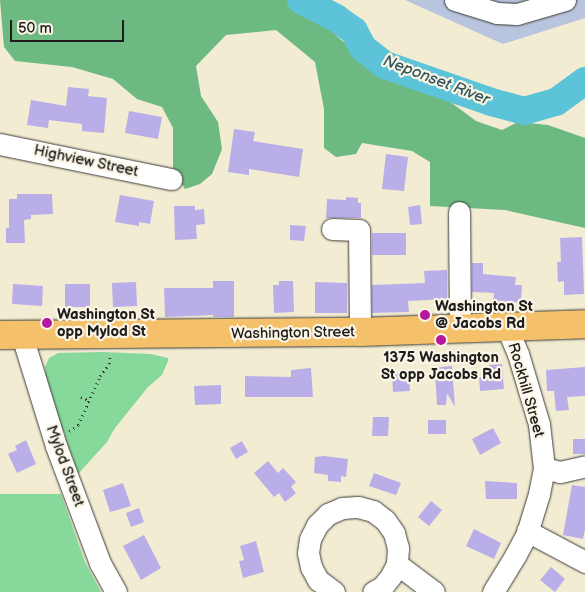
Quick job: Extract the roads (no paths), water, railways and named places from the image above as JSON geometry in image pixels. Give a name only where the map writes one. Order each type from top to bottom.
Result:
[{"type":"main road","name":"Washington Street","points":[[11,336],[360,332],[585,324]]},
{"type":"street","points":[[455,0],[497,13],[516,14],[565,0]]},
{"type":"street","name":"Highview Street","points":[[0,144],[172,179]]},
{"type":"street","points":[[459,212],[460,328]]},
{"type":"street","points":[[332,228],[359,230],[360,332]]},
{"type":"street","name":"Rockhill Street","points":[[493,592],[515,556],[527,531],[539,494],[544,468],[539,424],[518,354],[506,328]]},
{"type":"street","name":"Mylod Street","points":[[11,336],[56,446],[100,564],[116,592]]},
{"type":"street","points":[[544,468],[560,472],[585,466]]},
{"type":"street","points":[[334,592],[318,580],[311,567],[308,553],[310,539],[317,525],[335,511],[342,508],[358,507],[373,511],[385,520],[394,533],[396,540],[397,564],[391,576],[382,587],[373,592]]},
{"type":"street","points":[[527,531],[585,562]]},
{"type":"street","points":[[397,564],[434,592]]},
{"type":"waterway","name":"Neponset River","points":[[301,0],[336,18],[354,31],[363,48],[385,65],[491,102],[524,111],[556,102],[585,81]]},
{"type":"place","name":"Washington St @ Jacobs Rd","points":[[425,315]]},
{"type":"place","name":"Washington St opp Mylod St","points":[[47,323]]},
{"type":"place","name":"1375 Washington St opp Jacobs Rd","points":[[441,340]]}]
